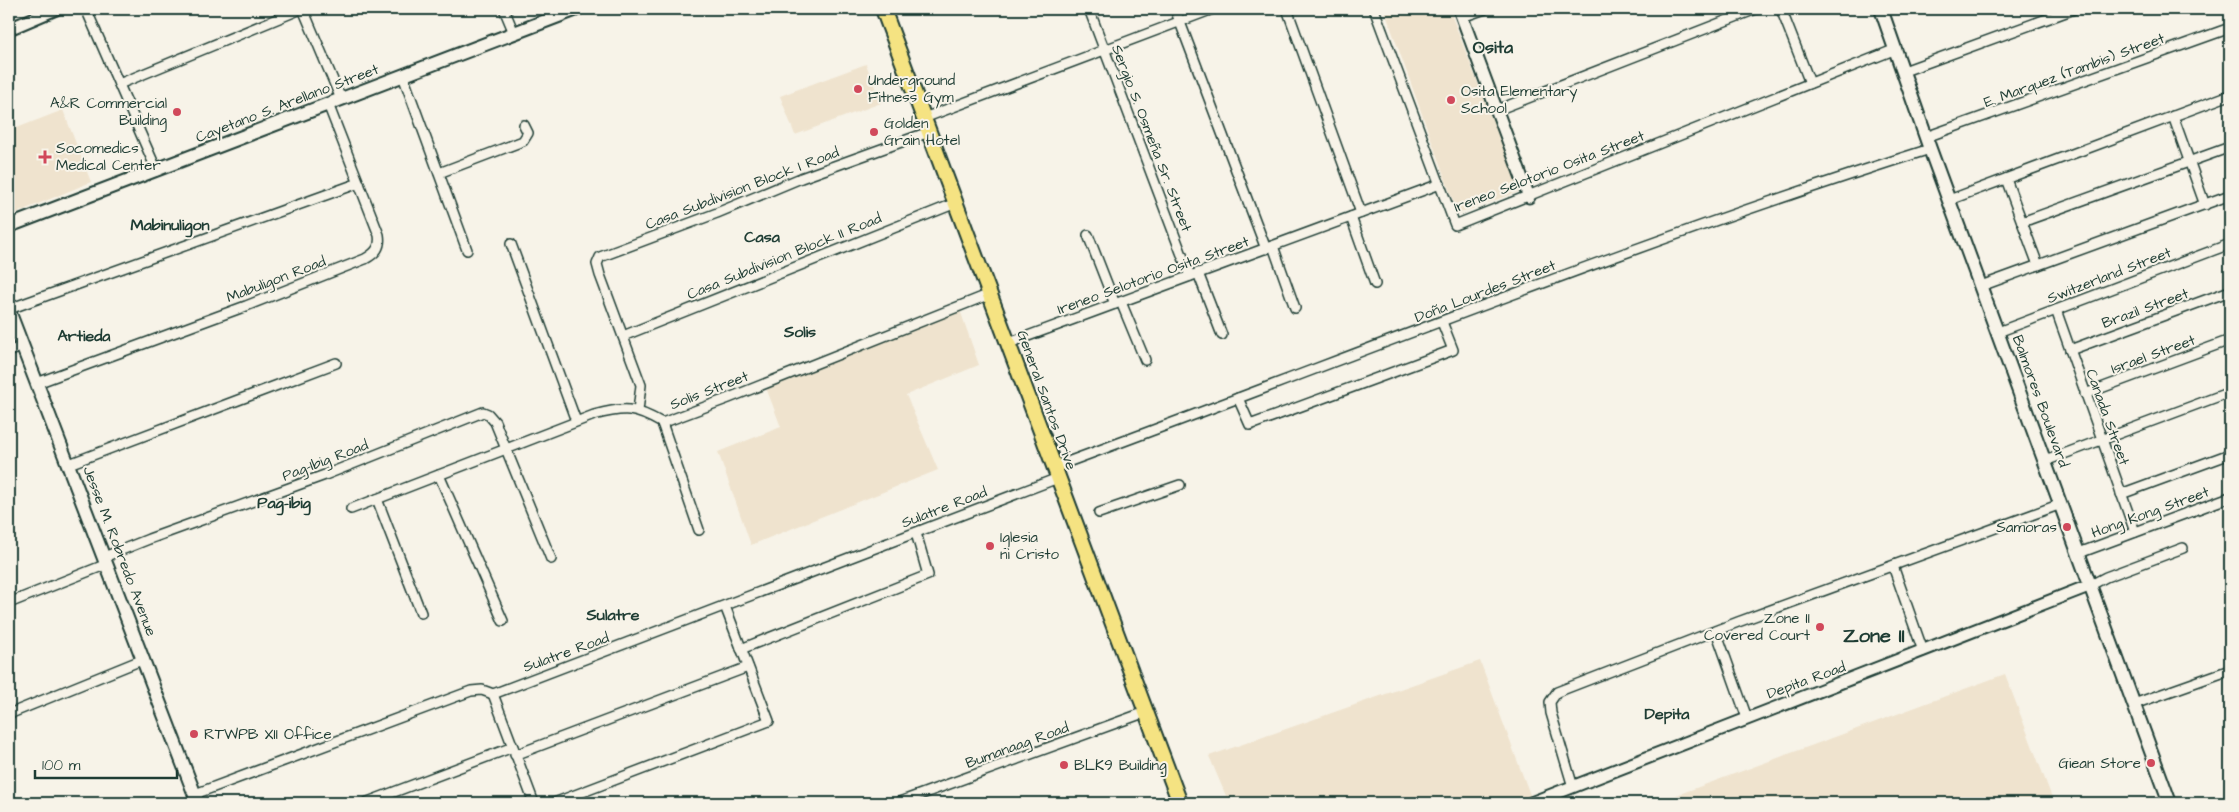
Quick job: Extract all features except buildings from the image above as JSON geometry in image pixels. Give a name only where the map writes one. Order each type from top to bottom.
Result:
[{"type":"highway","name":"General Santos Drive","points":[[883,9],[1180,803]]},
{"type":"main road","name":"Cayetano S. Arellano Street","points":[[9,226],[577,9]]},
{"type":"main road","name":"Balmores Boulevard","points":[[1881,9],[1928,143],[2170,803]]},
{"type":"main road","name":"Jesse M. Robredo Avenue","points":[[9,310],[197,799]]},
{"type":"street","points":[[9,29],[56,9]]},
{"type":"street","points":[[86,9],[157,171]]},
{"type":"street","points":[[119,84],[302,9],[341,99]]},
{"type":"street","points":[[504,9],[514,33]]},
{"type":"street","name":"Sergio S. Osmeña Sr. Street","points":[[1089,9],[1194,275],[1222,335]]},
{"type":"street","points":[[1175,9],[1295,308]]},
{"type":"street","points":[[924,118],[1214,9]]},
{"type":"street","points":[[1287,9],[1361,213]]},
{"type":"street","points":[[1374,9],[1440,184]]},
{"type":"street","points":[[1485,9],[1461,13],[1529,197]]},
{"type":"street","points":[[1497,110],[1756,9]]},
{"type":"street","points":[[1781,9],[1810,83]]},
{"type":"street","points":[[1904,71],[2074,9]]},
{"type":"street","name":"E. Marquez (Tambis) Street","points":[[1928,143],[2230,28]]},
{"type":"street","name":"Ireneo Selotorio Osita Street","points":[[1009,343],[1440,184],[1455,225],[1529,197],[1896,48]]},
{"type":"street","points":[[403,76],[467,250]]},
{"type":"street","points":[[1949,200],[2230,95]]},
{"type":"street","name":"Mabuligon Road","points":[[37,383],[246,306],[372,256],[378,248],[379,235],[328,104]]},
{"type":"street","points":[[2173,116],[2205,205]]},
{"type":"street","points":[[439,172],[523,141],[528,133],[524,125]]},
{"type":"street","name":"Casa Subdivision Block I Road","points":[[623,336],[597,264],[598,258],[717,213],[801,178],[929,132]]},
{"type":"street","name":"Doña Lourdes Street","points":[[1056,473],[1238,398],[1696,226],[1822,183],[1928,143]]},
{"type":"street","points":[[2022,222],[2230,148]]},
{"type":"street","points":[[2006,178],[2038,265]]},
{"type":"street","points":[[9,310],[360,183]]},
{"type":"street","points":[[1981,286],[2230,195]]},
{"type":"street","name":"Casa Subdivision Block II Road","points":[[623,336],[956,203]]},
{"type":"street","points":[[1351,217],[1374,284]]},
{"type":"street","points":[[1088,235],[1145,360]]},
{"type":"street","points":[[511,244],[576,421]]},
{"type":"street","name":"Switzerland Street","points":[[1998,332],[2230,244]]},
{"type":"street","name":"Brazil Street","points":[[2070,350],[2230,291]]},
{"type":"street","name":"Solis Street","points":[[351,509],[576,421],[618,408],[638,411],[662,423],[990,294]]},
{"type":"street","name":"Canada Street","points":[[2056,310],[2135,532]]},
{"type":"street","points":[[1238,398],[1250,425],[1453,350],[1442,322]]},
{"type":"street","points":[[623,336],[641,387],[638,411]]},
{"type":"street","name":"Israel Street","points":[[2085,394],[2230,340]]},
{"type":"street","points":[[9,352],[22,346]]},
{"type":"street","points":[[69,464],[336,363]]},
{"type":"street","points":[[2045,461],[2230,392]]},
{"type":"street","name":"Pag-Ibig Road","points":[[9,603],[149,539],[325,475],[479,412],[488,414],[492,418],[552,560]]},
{"type":"street","points":[[662,423],[700,530]]},
{"type":"street","points":[[2121,494],[2230,454]]},
{"type":"street","name":"Sulatre Road","points":[[197,799],[471,691],[482,690],[493,694],[725,606],[916,533],[1056,473]]},
{"type":"street","points":[[440,475],[503,621]]},
{"type":"street","points":[[1100,513],[1180,485]]},
{"type":"street","name":"Hong Kong Street","points":[[2079,553],[2230,497]]},
{"type":"street","points":[[377,499],[421,613]]},
{"type":"street","points":[[1573,787],[1551,713],[1550,702],[1552,696],[1570,687],[1716,631],[2061,504]]},
{"type":"street","points":[[741,649],[928,575],[916,533]]},
{"type":"street","points":[[2091,585],[2106,577],[2183,548]]},
{"type":"street","points":[[1893,566],[1923,652]]},
{"type":"street","name":"Depita Road","points":[[1532,803],[2091,585]]},
{"type":"street","points":[[554,803],[769,721],[725,606]]},
{"type":"street","points":[[1716,631],[1747,718]]},
{"type":"street","points":[[9,714],[144,658]]},
{"type":"street","points":[[365,803],[748,667]]},
{"type":"street","points":[[2134,704],[2230,670]]},
{"type":"street","points":[[493,694],[534,803]]},
{"type":"street","name":"Bumanaag Road","points":[[897,803],[1146,712]]},
{"type":"shaded area","name":"Osita Elementary School","points":[[1384,9],[1449,9],[1520,191],[1458,214]]},
{"type":"shaded area","points":[[866,64],[881,103],[795,135],[780,96]]},
{"type":"shaded area","name":"Socomedics Medical Center","points":[[63,110],[91,182],[9,216],[9,131]]},
{"type":"shaded area","points":[[960,310],[979,365],[906,395],[938,470],[751,545],[718,452],[781,427],[765,385]]},
{"type":"shaded area","points":[[1480,661],[1532,800],[1524,803],[1229,803],[1209,756]]},
{"type":"shaded area","points":[[2005,674],[2054,803],[1655,803],[1854,730]]},
{"type":"place","name":"Underground Fitness Gym","points":[[858,89]]},
{"type":"place","name":"Osita Elementary School","points":[[1451,100]]},
{"type":"place","name":"A&R Commercial Building","points":[[177,112]]},
{"type":"place","name":"Golden Grain Hotel","points":[[874,132]]},
{"type":"place","name":"Socomedics Medical Center","points":[[45,157]]},
{"type":"place","name":"Samoras","points":[[2067,527]]},
{"type":"place","name":"Iglesia ni Cristo","points":[[990,546]]},
{"type":"place","name":"Zone II Covered Court","points":[[1820,627]]},
{"type":"place","name":"RTWPB XII Office","points":[[194,734]]},
{"type":"place","name":"Giean Store","points":[[2151,763]]},
{"type":"place","name":"BLK9 Building","points":[[1064,765]]},
{"type":"district","name":"Osita","points":[[1493,47]]},
{"type":"district","name":"Mabinuligon","points":[[170,224]]},
{"type":"district","name":"Casa","points":[[762,236]]},
{"type":"district","name":"Solis","points":[[800,331]]},
{"type":"district","name":"Artieda","points":[[84,335]]},
{"type":"district","name":"Pag-ibig","points":[[284,502]]},
{"type":"district","name":"Sulatre","points":[[613,614]]},
{"type":"district","name":"Zone II","points":[[1874,635]]},
{"type":"district","name":"Depita","points":[[1667,713]]}]
